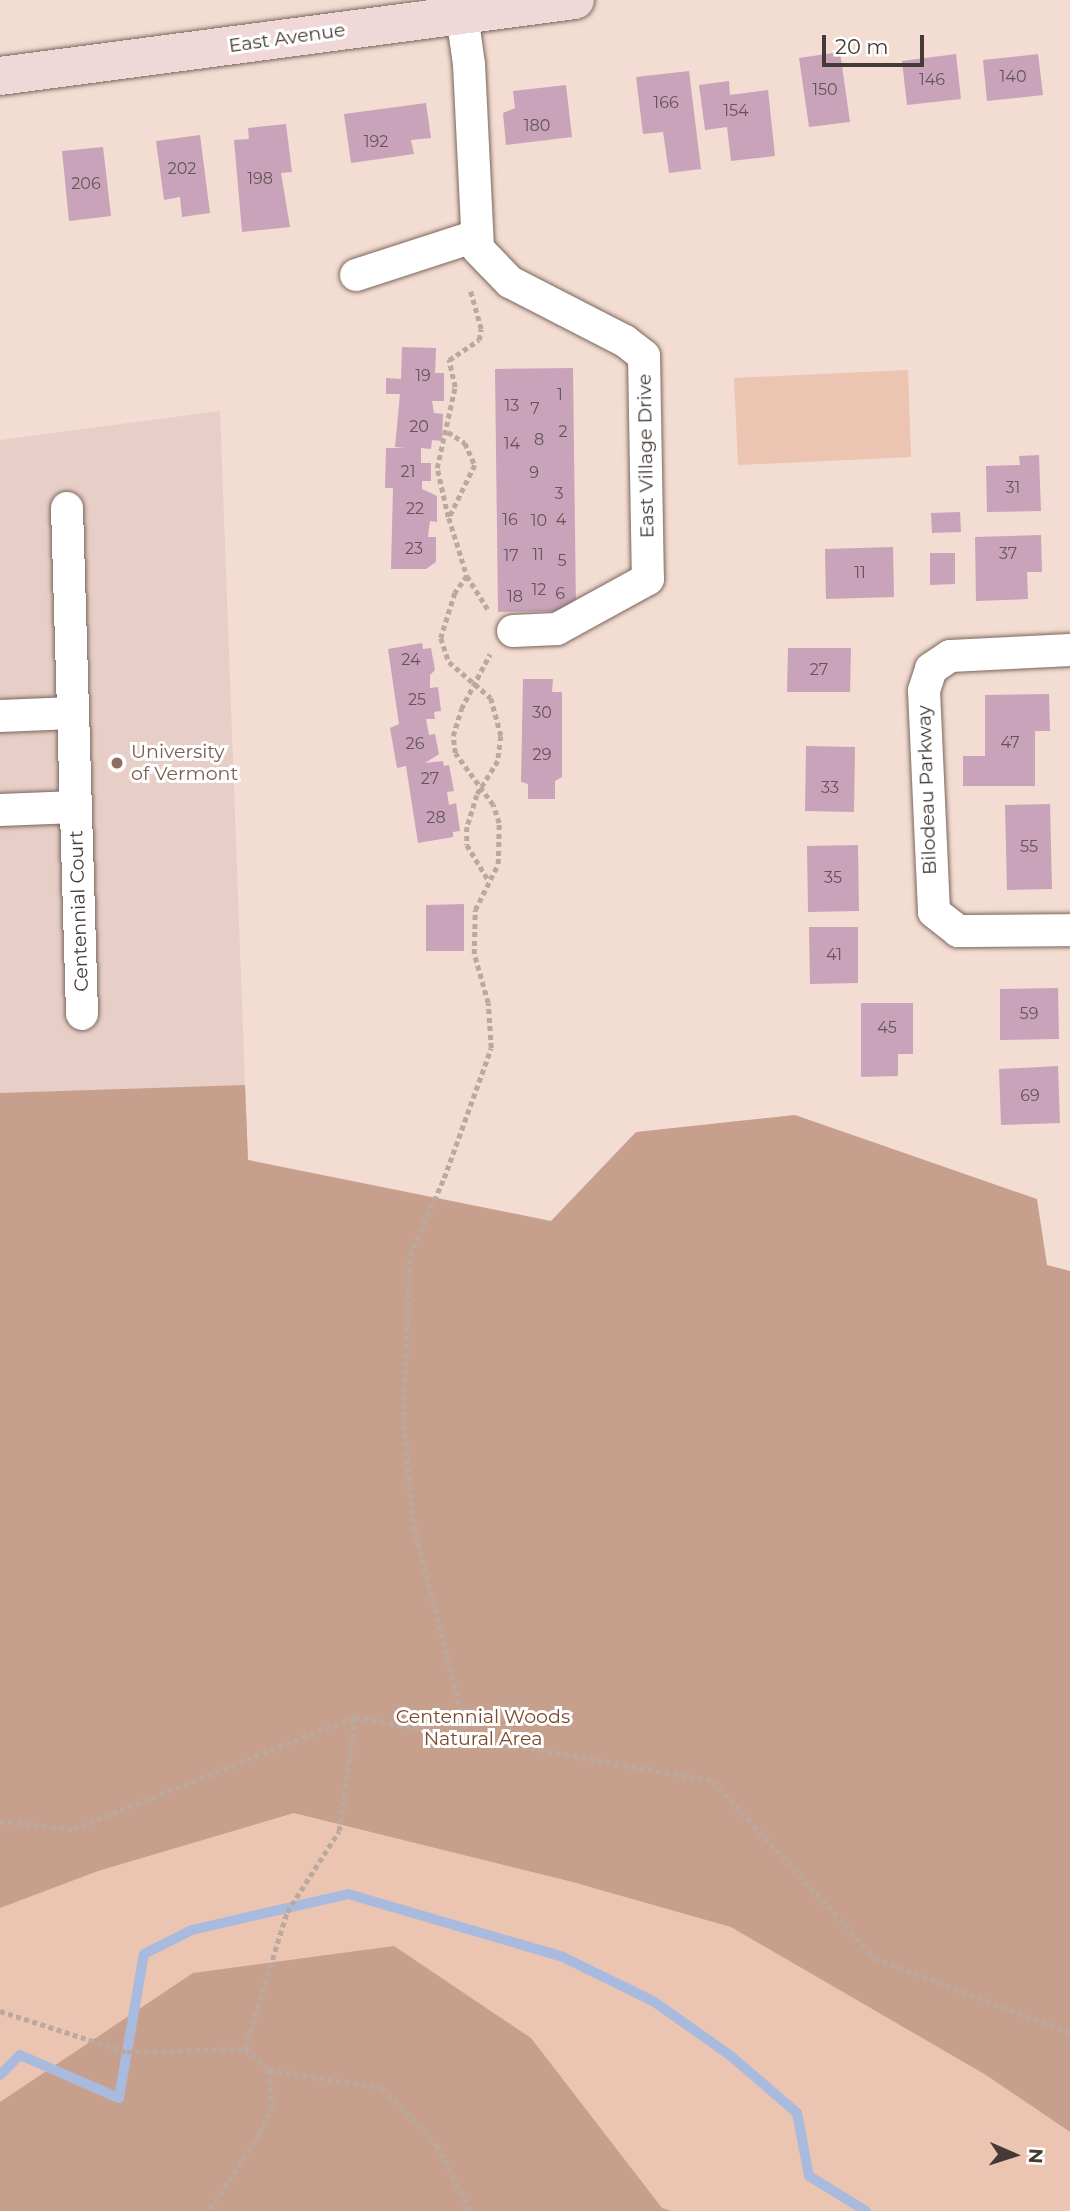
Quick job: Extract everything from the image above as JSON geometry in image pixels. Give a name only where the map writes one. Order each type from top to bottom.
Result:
[{"type":"main road","name":"East Avenue","points":[[0,76],[575,0]]},
{"type":"street","name":"East Village Drive","points":[[462,15],[469,64],[467,238],[490,266],[510,282],[625,341],[644,356],[648,579],[557,629],[498,634]]},
{"type":"street","points":[[356,275],[467,238]]},
{"type":"street","name":"Centennial Court","points":[[68,508],[82,1014]]},
{"type":"street","name":"Bilodeau Parkway","points":[[1070,650],[950,656],[931,669],[924,691],[934,912],[958,931],[1070,930]]},
{"type":"street","points":[[0,716],[73,713]]},
{"type":"street","name":"Centennial Court","points":[[0,810],[76,807]]},
{"type":"path","points":[[467,238],[481,329],[479,340],[449,360],[455,387],[448,432],[437,468],[467,576],[498,634],[453,736],[459,760],[482,789],[499,822],[498,864],[475,910],[474,954],[488,1003],[491,1048],[444,1178],[410,1255],[403,1417],[413,1523],[467,1737]]},
{"type":"path","points":[[448,432],[465,443],[475,465],[449,518]]},
{"type":"path","points":[[467,576],[454,593],[441,638],[449,662],[464,679],[475,682],[491,698],[501,736],[498,761],[470,813],[467,845],[489,881]]},
{"type":"path","points":[[245,2049],[287,1912],[339,1831],[355,1717]]},
{"type":"path","points":[[0,1821],[73,1829],[355,1717],[713,1780],[875,1958],[1070,2033]]},
{"type":"path","points":[[0,2011],[127,2052],[245,2049],[270,2070],[382,2088],[437,2145],[470,2211]]},
{"type":"path","points":[[209,2211],[260,2134],[272,2105],[270,2070]]},
{"type":"shaded area","name":"University of Vermont","points":[[220,411],[245,1085],[0,1093],[0,440]]},
{"type":"green space","points":[[908,370],[911,457],[738,465],[734,378]]},
{"type":"green space","name":"Centennial Woods Natural Area","points":[[245,1085],[248,1160],[848,1327],[1070,1295],[1070,2211],[0,2211],[0,1093]]},
{"type":"green space","name":"Centennial Woods Natural Area","points":[[245,1085],[248,1160],[551,1221],[636,1132],[795,1115],[1037,1199],[1047,1265],[1070,1271],[1070,2132],[986,2075],[731,1927],[569,1881],[294,1813],[98,1871],[0,1908],[0,1093]]},
{"type":"green space","points":[[394,1946],[531,2038],[662,2208],[671,2211],[0,2211],[0,2102],[193,1973]]},
{"type":"building","points":[[840,52],[850,122],[809,127],[799,58]]},
{"type":"building","points":[[956,54],[961,99],[907,105],[902,61]]},
{"type":"building","points":[[1038,54],[1043,95],[987,101],[983,60]]},
{"type":"building","points":[[689,71],[701,169],[669,173],[663,132],[643,134],[636,77]]},
{"type":"building","points":[[729,81],[730,95],[768,90],[775,156],[731,161],[727,127],[705,130],[699,85]]},
{"type":"building","points":[[566,85],[572,137],[506,145],[503,113],[515,108],[513,91]]},
{"type":"building","points":[[426,103],[431,138],[411,140],[414,154],[351,163],[344,114]]},
{"type":"building","points":[[286,124],[292,172],[281,173],[290,227],[242,232],[234,140],[249,139],[248,128]]},
{"type":"building","points":[[200,135],[210,213],[182,217],[180,197],[164,200],[156,141]]},
{"type":"building","points":[[103,147],[111,216],[69,221],[62,151]]},
{"type":"building","points":[[402,347],[436,348],[435,373],[444,373],[444,401],[432,401],[434,413],[443,414],[442,441],[432,440],[431,449],[421,448],[421,463],[431,463],[431,481],[422,481],[422,489],[437,496],[437,522],[430,521],[428,537],[436,537],[436,562],[426,569],[391,569],[393,488],[385,488],[386,448],[406,448],[395,447],[400,394],[386,394],[386,378],[401,379]]},
{"type":"building","points":[[573,368],[576,611],[498,612],[495,369]]},
{"type":"building","points":[[1039,455],[1041,511],[987,512],[986,466],[1020,465],[1019,456]]},
{"type":"building","points":[[960,512],[961,532],[932,533],[931,513]]},
{"type":"building","points":[[1041,535],[1042,572],[1027,572],[1028,599],[976,601],[975,537]]},
{"type":"building","points":[[893,547],[894,597],[826,599],[825,549]]},
{"type":"building","points":[[930,553],[955,553],[955,584],[930,585]]},
{"type":"building","points":[[422,643],[423,649],[431,648],[435,670],[430,675],[430,688],[438,687],[441,711],[434,712],[435,719],[426,719],[429,735],[435,734],[439,754],[425,763],[443,761],[444,766],[449,765],[454,791],[447,792],[449,805],[456,803],[460,831],[453,832],[453,837],[418,843],[406,766],[397,768],[390,728],[399,724],[388,649]]},
{"type":"building","points":[[788,648],[851,648],[850,692],[787,692]]},
{"type":"building","points":[[523,679],[553,679],[552,692],[562,692],[562,777],[555,781],[555,799],[528,799],[528,784],[521,782]]},
{"type":"building","points":[[1049,694],[1050,731],[1035,731],[1035,786],[963,786],[963,756],[985,756],[985,695]]},
{"type":"building","points":[[806,746],[855,747],[854,812],[805,811]]},
{"type":"building","points":[[1050,804],[1052,889],[1007,890],[1005,805]]},
{"type":"building","points":[[858,845],[859,911],[808,912],[807,846]]},
{"type":"building","points":[[464,904],[464,951],[426,951],[426,905]]},
{"type":"building","points":[[809,927],[858,927],[858,983],[810,984]]},
{"type":"building","points":[[1058,988],[1059,1039],[1000,1040],[1000,989]]},
{"type":"building","points":[[861,1003],[913,1003],[913,1054],[898,1054],[898,1076],[861,1077]]},
{"type":"building","points":[[1058,1066],[1060,1123],[1001,1125],[999,1069]]},
{"type":"waterway","points":[[0,2075],[20,2055],[119,2098],[144,1954],[192,1930],[348,1894],[563,1957],[653,2001],[731,2056],[797,2113],[809,2176],[866,2211]]},
{"type":"place","name":"University of Vermont","points":[[117,763]]}]
